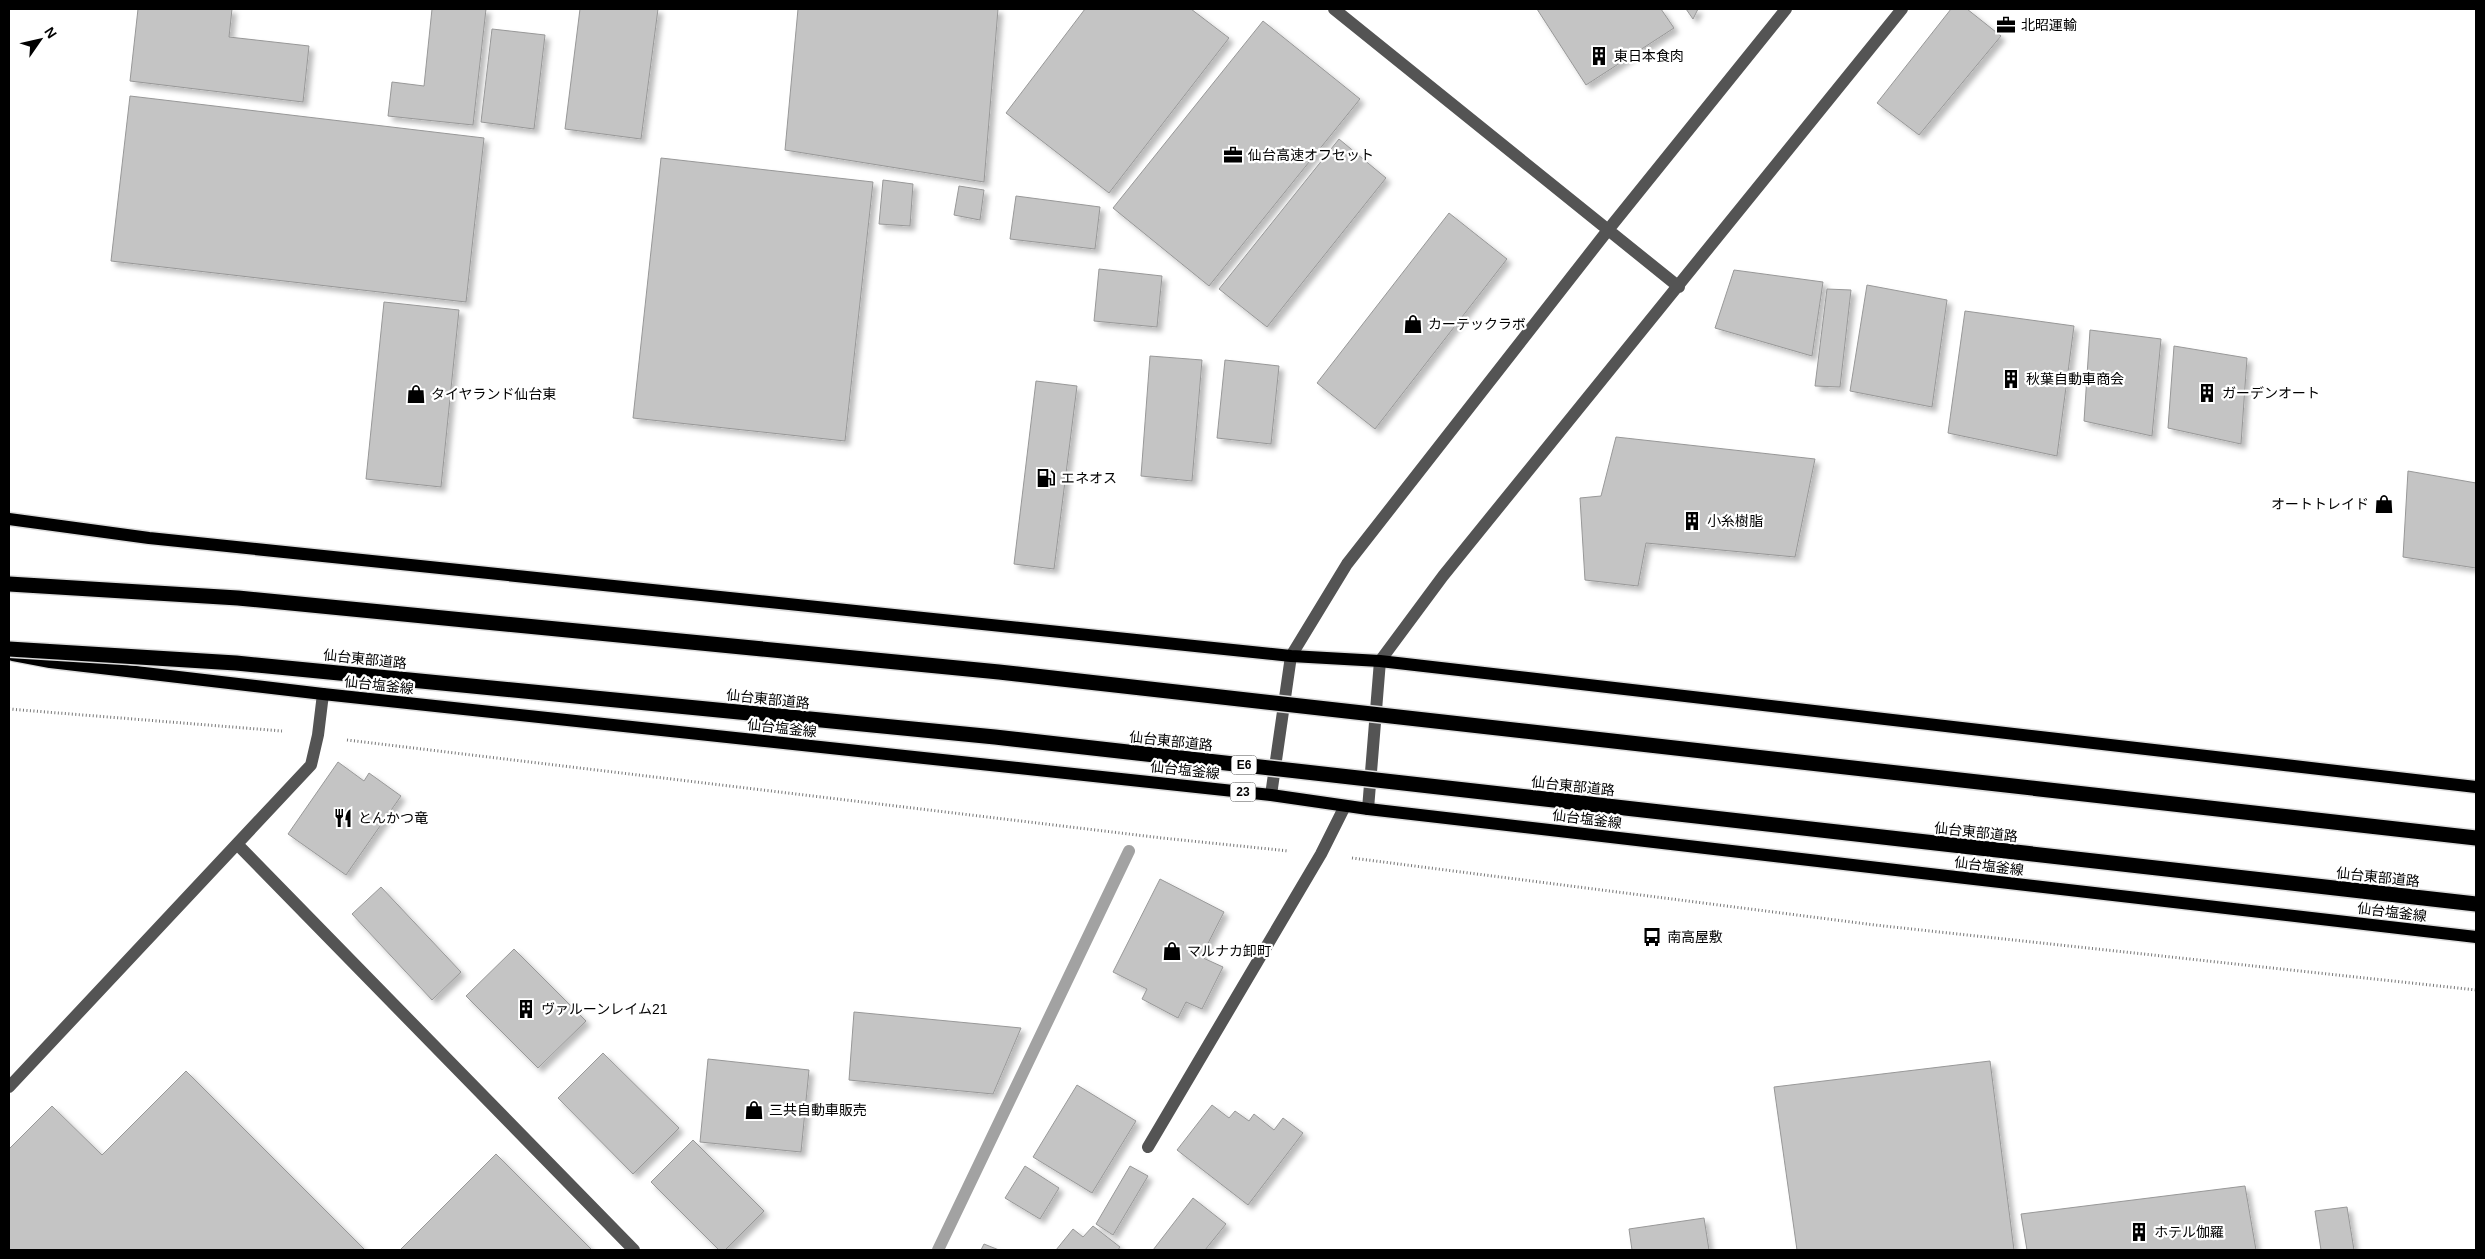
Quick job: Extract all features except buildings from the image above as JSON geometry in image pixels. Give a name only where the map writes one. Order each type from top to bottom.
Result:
[{"type":"highway","points":[[9,584],[238,598],[999,672],[2476,838]]},
{"type":"highway","name":"仙台東部道路","points":[[9,649],[236,663],[995,737],[2476,904]]},
{"type":"main road","points":[[9,518],[149,538],[1291,656],[1380,661],[2476,787]]},
{"type":"main road","name":"仙台塩釜線","points":[[9,654],[50,662],[323,694],[1271,794],[1368,809],[2476,937]]},
{"type":"street","points":[[1334,9],[1679,287]]},
{"type":"street","points":[[1271,794],[1291,656],[1347,564],[1608,230],[1786,9]]},
{"type":"street","points":[[1368,809],[1380,661],[1443,576],[1679,287],[1902,9]]},
{"type":"street","points":[[9,1087],[311,765],[318,735],[323,694]]},
{"type":"street","points":[[1148,1147],[1321,854],[1345,806]]},
{"type":"street","points":[[237,844],[634,1250]]},
{"type":"path","points":[[9,709],[282,732]]},
{"type":"path","points":[[338,739],[1153,837],[1418,864],[1875,925],[2476,990]]},
{"type":"waterway","points":[[938,1250],[1129,851]]},
{"type":"place","name":"北昭運輸","points":[[2006,25]]},
{"type":"place","name":"東日本食肉","points":[[1599,56]]},
{"type":"place","name":"仙台高速オフセット","points":[[1233,155]]},
{"type":"place","name":"カーテックラボ","points":[[1413,324]]},
{"type":"place","name":"秋葉自動車商会","points":[[2011,379]]},
{"type":"place","name":"ガーデンオート","points":[[2207,393]]},
{"type":"place","name":"タイヤランド仙台東","points":[[416,394]]},
{"type":"place","name":"エネオス","points":[[1046,478]]},
{"type":"place","name":"オートトレイド","points":[[2384,504]]},
{"type":"place","name":"小糸樹脂","points":[[1692,521]]},
{"type":"place","name":"とんかつ竜","points":[[343,818]]},
{"type":"place","name":"南高屋敷","points":[[1652,937]]},
{"type":"place","name":"マルナカ卸町","points":[[1172,951]]},
{"type":"place","name":"ヴァルーンレイム21","points":[[526,1009]]},
{"type":"place","name":"三共自動車販売","points":[[754,1110]]},
{"type":"place","name":"ホテル伽羅","points":[[2139,1232]]}]
